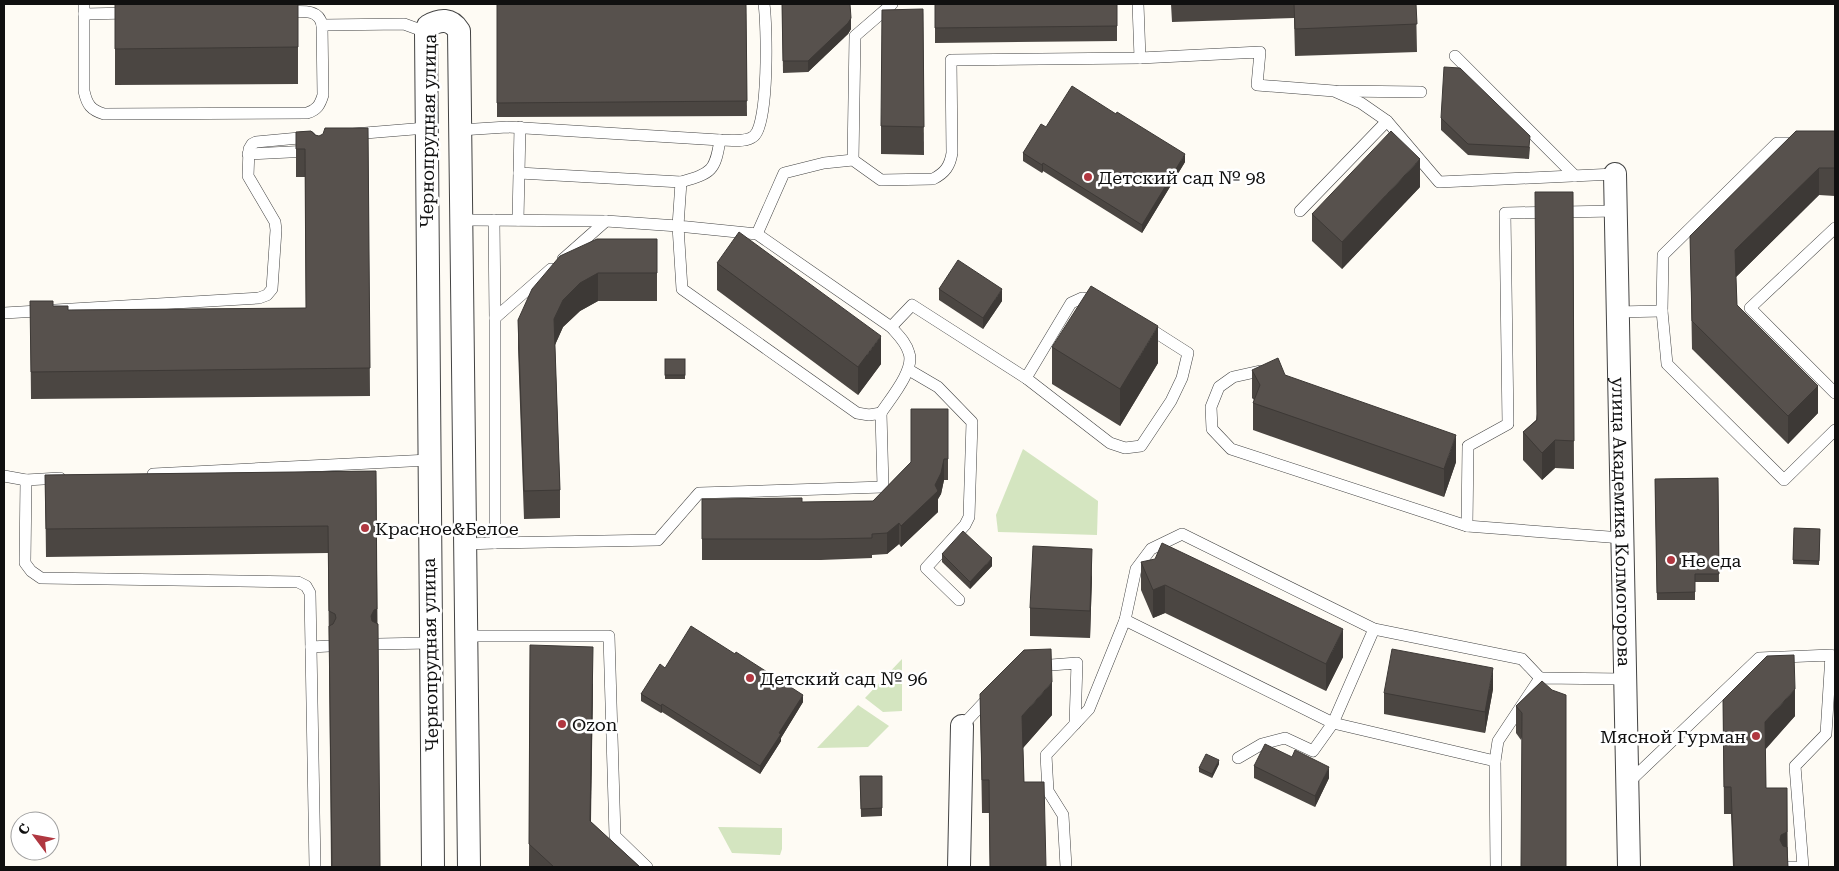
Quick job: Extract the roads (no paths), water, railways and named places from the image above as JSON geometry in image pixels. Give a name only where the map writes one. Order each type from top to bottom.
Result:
[{"type":"street","name":"Чернопрудная улица","points":[[433,867],[426,128],[438,19],[454,24],[459,31],[468,867]]},
{"type":"street","name":"улица Академика Колмогорова","points":[[1615,174],[1629,867]]},
{"type":"street","points":[[959,867],[962,726]]},
{"type":"lane","points":[[460,130],[507,126],[720,140],[746,140],[753,138],[759,131],[766,82],[764,4]]},
{"type":"lane","points":[[854,160],[855,36],[892,4]]},
{"type":"lane","points":[[1138,4],[1140,58]]},
{"type":"lane","points":[[142,13],[84,9],[84,91],[87,104],[94,111],[104,114],[307,113],[314,111],[321,104],[323,95],[321,19],[317,14],[310,12],[270,12]]},
{"type":"lane","points":[[322,25],[404,24],[438,19]]},
{"type":"lane","points":[[757,234],[784,172],[824,163],[854,160],[881,180],[933,179],[947,169],[952,153],[951,60],[1140,58],[1260,52],[1256,85],[1334,91],[1421,92]]},
{"type":"lane","points":[[1455,56],[1575,176]]},
{"type":"lane","points":[[1334,91],[1361,103],[1387,121],[1439,182],[1615,174]]},
{"type":"lane","points":[[1300,211],[1387,121]]},
{"type":"lane","points":[[518,220],[520,127]]},
{"type":"lane","points":[[341,135],[426,128]]},
{"type":"lane","points":[[4,313],[259,298],[267,295],[272,289],[276,230],[275,222],[248,176],[249,149],[256,142],[322,136]]},
{"type":"lane","points":[[519,173],[681,182],[710,171],[716,162],[720,140]]},
{"type":"lane","points":[[1808,143],[1776,143],[1663,255],[1662,311],[1667,364],[1784,480],[1835,430]]},
{"type":"lane","points":[[248,154],[314,151],[318,156]]},
{"type":"lane","points":[[681,182],[678,226],[682,288],[857,413],[869,415],[881,413]]},
{"type":"lane","points":[[1467,526],[1463,444],[1508,424],[1505,213],[1615,211]]},
{"type":"lane","points":[[461,220],[606,221],[757,234],[891,327],[903,341],[910,355],[908,370],[881,413],[883,487],[699,492],[658,540],[465,544]]},
{"type":"lane","points":[[494,220],[495,543]]},
{"type":"lane","points":[[495,318],[606,221]]},
{"type":"lane","points":[[1835,228],[1750,308],[1835,393]]},
{"type":"lane","points":[[1026,378],[1071,303],[1082,298],[1094,299],[1109,304]]},
{"type":"lane","points":[[891,327],[912,305],[1026,378],[1110,443],[1125,448],[1141,446],[1174,394],[1182,378],[1188,353],[1132,318]]},
{"type":"lane","points":[[1618,312],[1662,311]]},
{"type":"lane","points":[[908,370],[938,387],[972,422],[969,517],[966,525],[926,568],[958,600]]},
{"type":"lane","points":[[1278,377],[1260,371],[1233,377],[1219,387],[1210,407],[1212,429],[1231,449],[1467,526],[1622,538]]},
{"type":"lane","points":[[146,474],[429,460]]},
{"type":"lane","points":[[4,476],[26,480],[76,478]]},
{"type":"lane","points":[[26,480],[25,563],[31,571],[41,578],[298,582],[306,586],[310,592],[316,867]]},
{"type":"lane","points":[[1066,867],[1063,815],[1048,791],[1046,755],[1089,709],[1125,620],[1136,569],[1151,549],[1182,534],[1374,629],[1522,659],[1540,678],[1625,678]]},
{"type":"lane","points":[[1125,620],[1333,723],[1495,761]]},
{"type":"lane","points":[[1238,758],[1262,744],[1285,738],[1314,751],[1333,723],[1374,629]]},
{"type":"lane","points":[[467,636],[609,636],[615,836],[647,867]]},
{"type":"lane","points":[[378,644],[430,643]]},
{"type":"lane","points":[[311,647],[329,646]]},
{"type":"lane","points":[[1627,784],[1759,658],[1833,658],[1826,734],[1795,766],[1803,867]]},
{"type":"lane","points":[[1025,668],[1077,663],[1075,724]]},
{"type":"lane","points":[[1496,867],[1495,761],[1498,740],[1540,678]]},
{"type":"lane","points":[[962,726],[996,690]]},
{"type":"place","name":"Детский сад № 98","points":[[1088,177]]},
{"type":"place","name":"Красное&Белое","points":[[365,528]]},
{"type":"place","name":"Не еда","points":[[1671,560]]},
{"type":"place","name":"Детский сад № 96","points":[[750,678]]},
{"type":"place","name":"Ozon","points":[[562,724]]},
{"type":"place","name":"Мясной Гурман","points":[[1756,736]]}]
